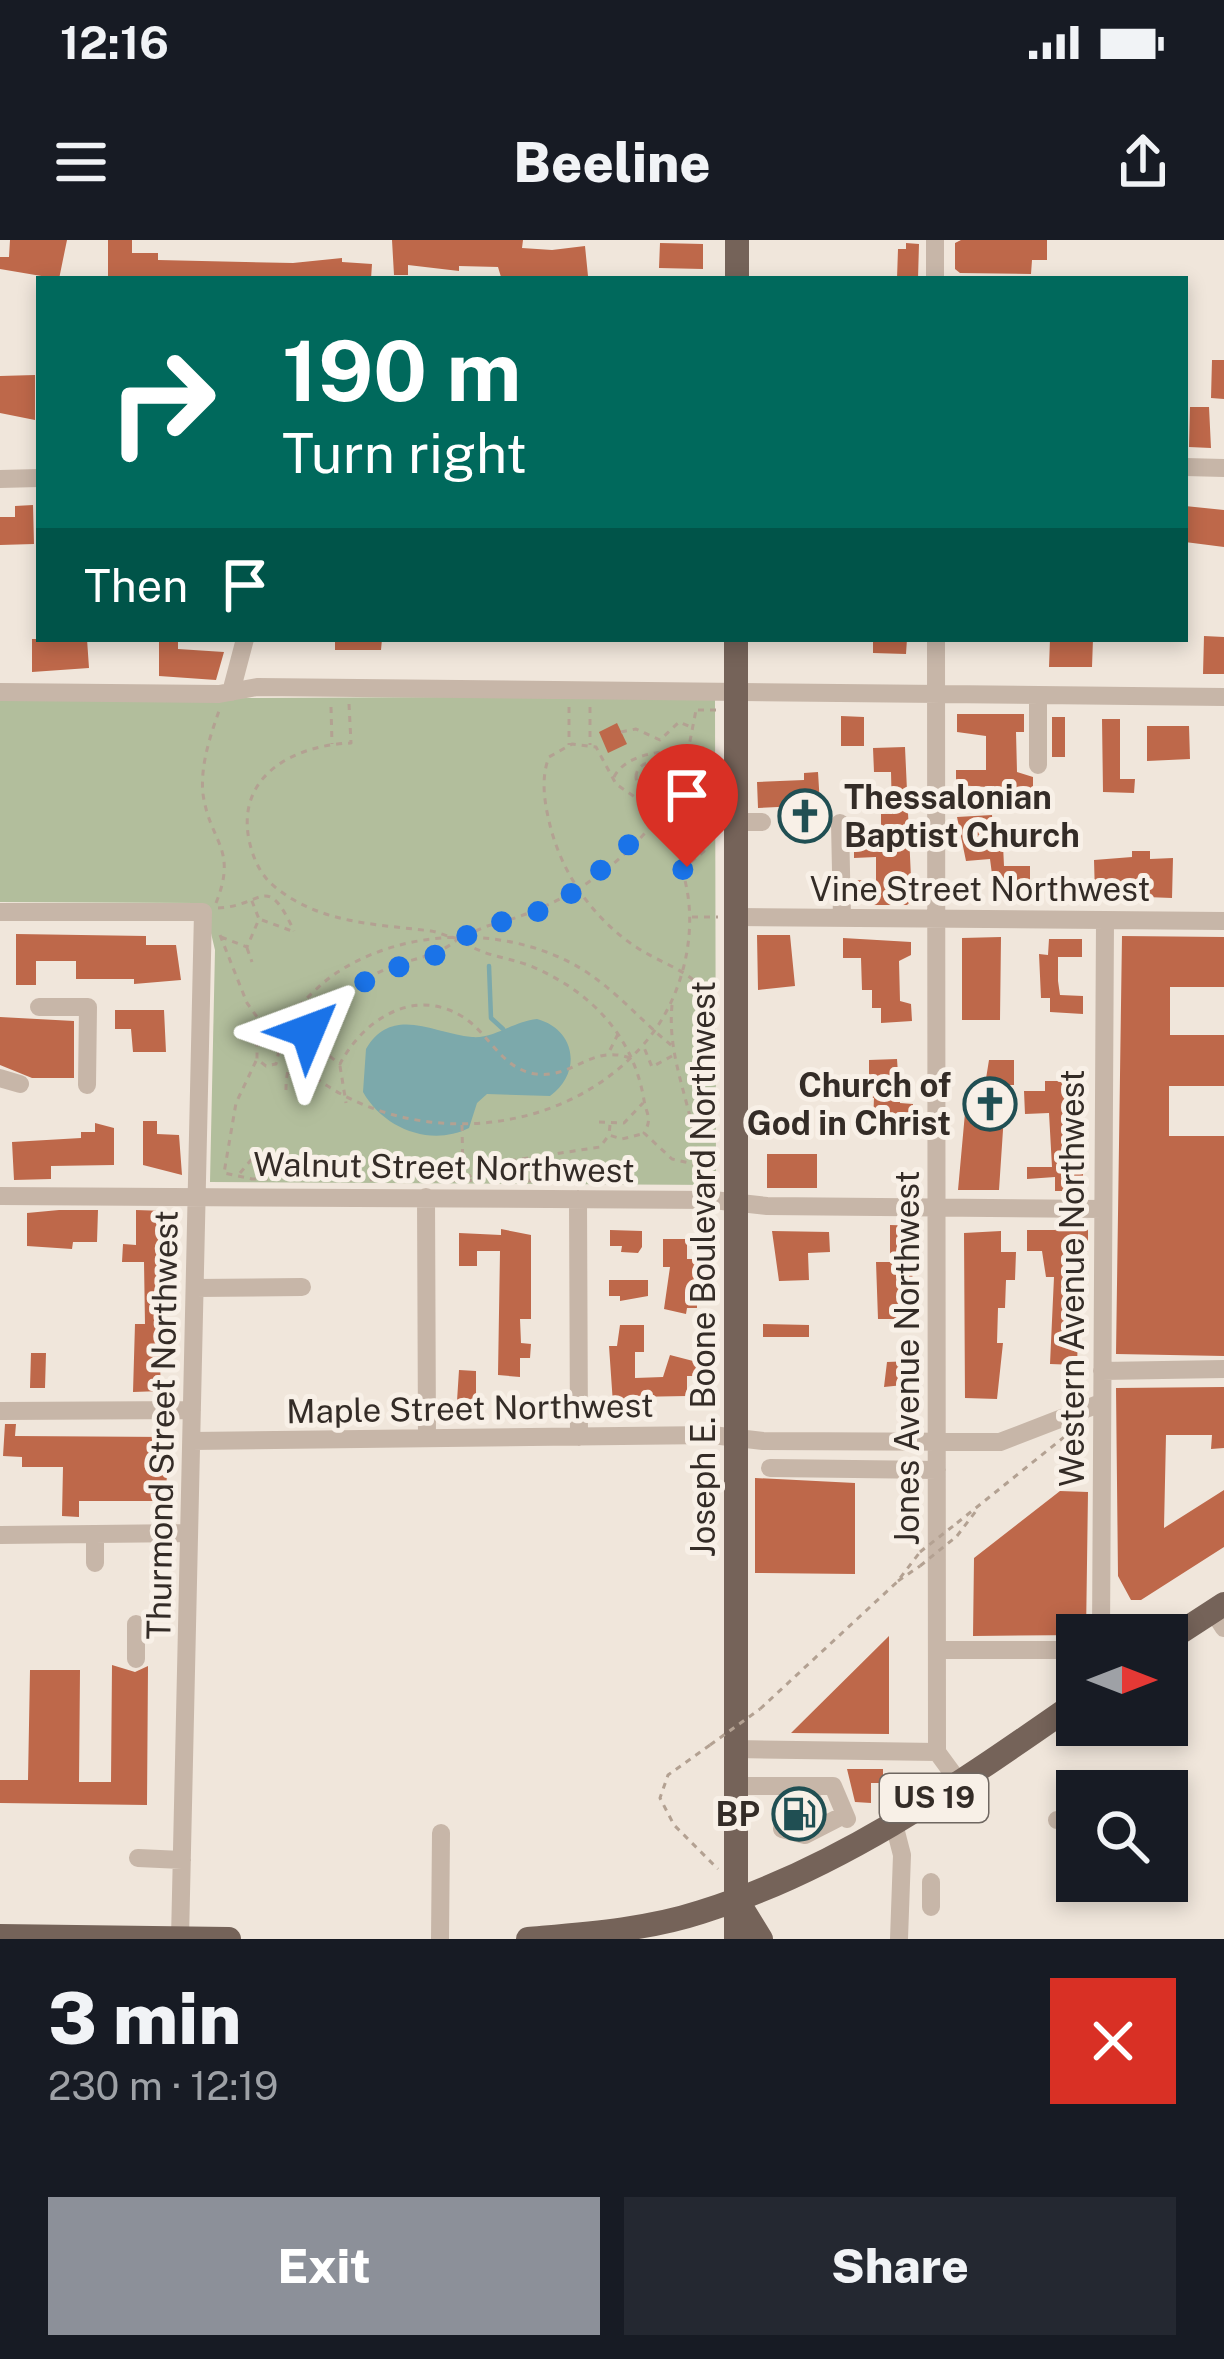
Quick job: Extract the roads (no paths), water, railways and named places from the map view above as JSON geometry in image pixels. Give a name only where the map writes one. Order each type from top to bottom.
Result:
[{"type":"main road","points":[[737,240],[737,276]]},
{"type":"main road","name":"Joseph E. Boone Boulevard Northwest","points":[[736,642],[728,818],[736,1438],[723,1747],[735,1786],[736,1939]]},
{"type":"main road","points":[[1188,1631],[1220,1614]]},
{"type":"main road","name":"US 19","points":[[528,1939],[579,1936],[702,1912],[894,1824],[1056,1716]]},
{"type":"main road","points":[[735,1898],[761,1939]]},
{"type":"main road","points":[[0,1936],[229,1939]]},
{"type":"street","points":[[935,240],[935,276]]},
{"type":"street","points":[[1188,467],[1224,468]]},
{"type":"street","points":[[0,478],[36,478]]},
{"type":"street","points":[[226,698],[244,642]]},
{"type":"street","name":"Jones Avenue Northwest","points":[[936,642],[937,1752]]},
{"type":"street","points":[[0,692],[226,698],[736,690],[1224,697]]},
{"type":"street","points":[[1038,696],[1038,765]]},
{"type":"street","points":[[936,799],[996,799]]},
{"type":"street","points":[[728,818],[762,822]]},
{"type":"street","points":[[840,823],[842,919]]},
{"type":"street","name":"Thurmond Street Northwest","points":[[0,912],[203,912],[180,1939]]},
{"type":"street","name":"Vine Street Northwest","points":[[728,917],[1224,921]]},
{"type":"street","name":"Western Avenue Northwest","points":[[1101,1614],[1105,920]]},
{"type":"street","points":[[39,1006],[88,1007],[87,1084]]},
{"type":"street","points":[[0,1078],[20,1084]]},
{"type":"street","name":"Walnut Street Northwest","points":[[1,1202],[197,1195],[1102,1209]]},
{"type":"street","points":[[426,1197],[427,1438]]},
{"type":"street","points":[[578,1199],[579,1437]]},
{"type":"street","points":[[195,1288],[302,1287]]},
{"type":"street","points":[[1102,1370],[1216,1364]]},
{"type":"street","name":"Maple Street Northwest","points":[[191,1441],[579,1437],[937,1442],[1023,1437],[1101,1403]]},
{"type":"street","points":[[0,1411],[192,1410]]},
{"type":"street","points":[[844,1442],[844,1468]]},
{"type":"street","points":[[770,1468],[937,1470]]},
{"type":"street","points":[[0,1535],[189,1533]]},
{"type":"street","points":[[95,1534],[95,1563]]},
{"type":"street","points":[[136,1624],[136,1660]]},
{"type":"street","points":[[937,1650],[1056,1650]]},
{"type":"street","points":[[723,1747],[937,1752],[959,1782]]},
{"type":"street","points":[[735,1786],[796,1811],[845,1817],[833,1786],[796,1811]]},
{"type":"street","points":[[894,1824],[902,1855],[898,1939]]},
{"type":"street","points":[[440,1939],[441,1833]]},
{"type":"street","points":[[139,1858],[182,1860]]},
{"type":"street","points":[[931,1882],[932,1906]]},
{"type":"water","points":[[537,1019],[560,1032],[570,1052],[567,1075],[550,1096],[487,1094],[477,1103],[469,1128],[439,1136],[396,1125],[363,1092],[366,1049],[388,1028],[415,1025],[480,1037]]},
{"type":"waterway","points":[[489,966],[491,1018],[503,1029]]},
{"type":"tunnel","points":[[812,1798],[818,1812]]},
{"type":"place","name":"Thessalonian Baptist Church","points":[[805,816]]},
{"type":"place","name":"Church of God in Christ","points":[[990,1104]]},
{"type":"place","name":"BP","points":[[799,1814]]}]
